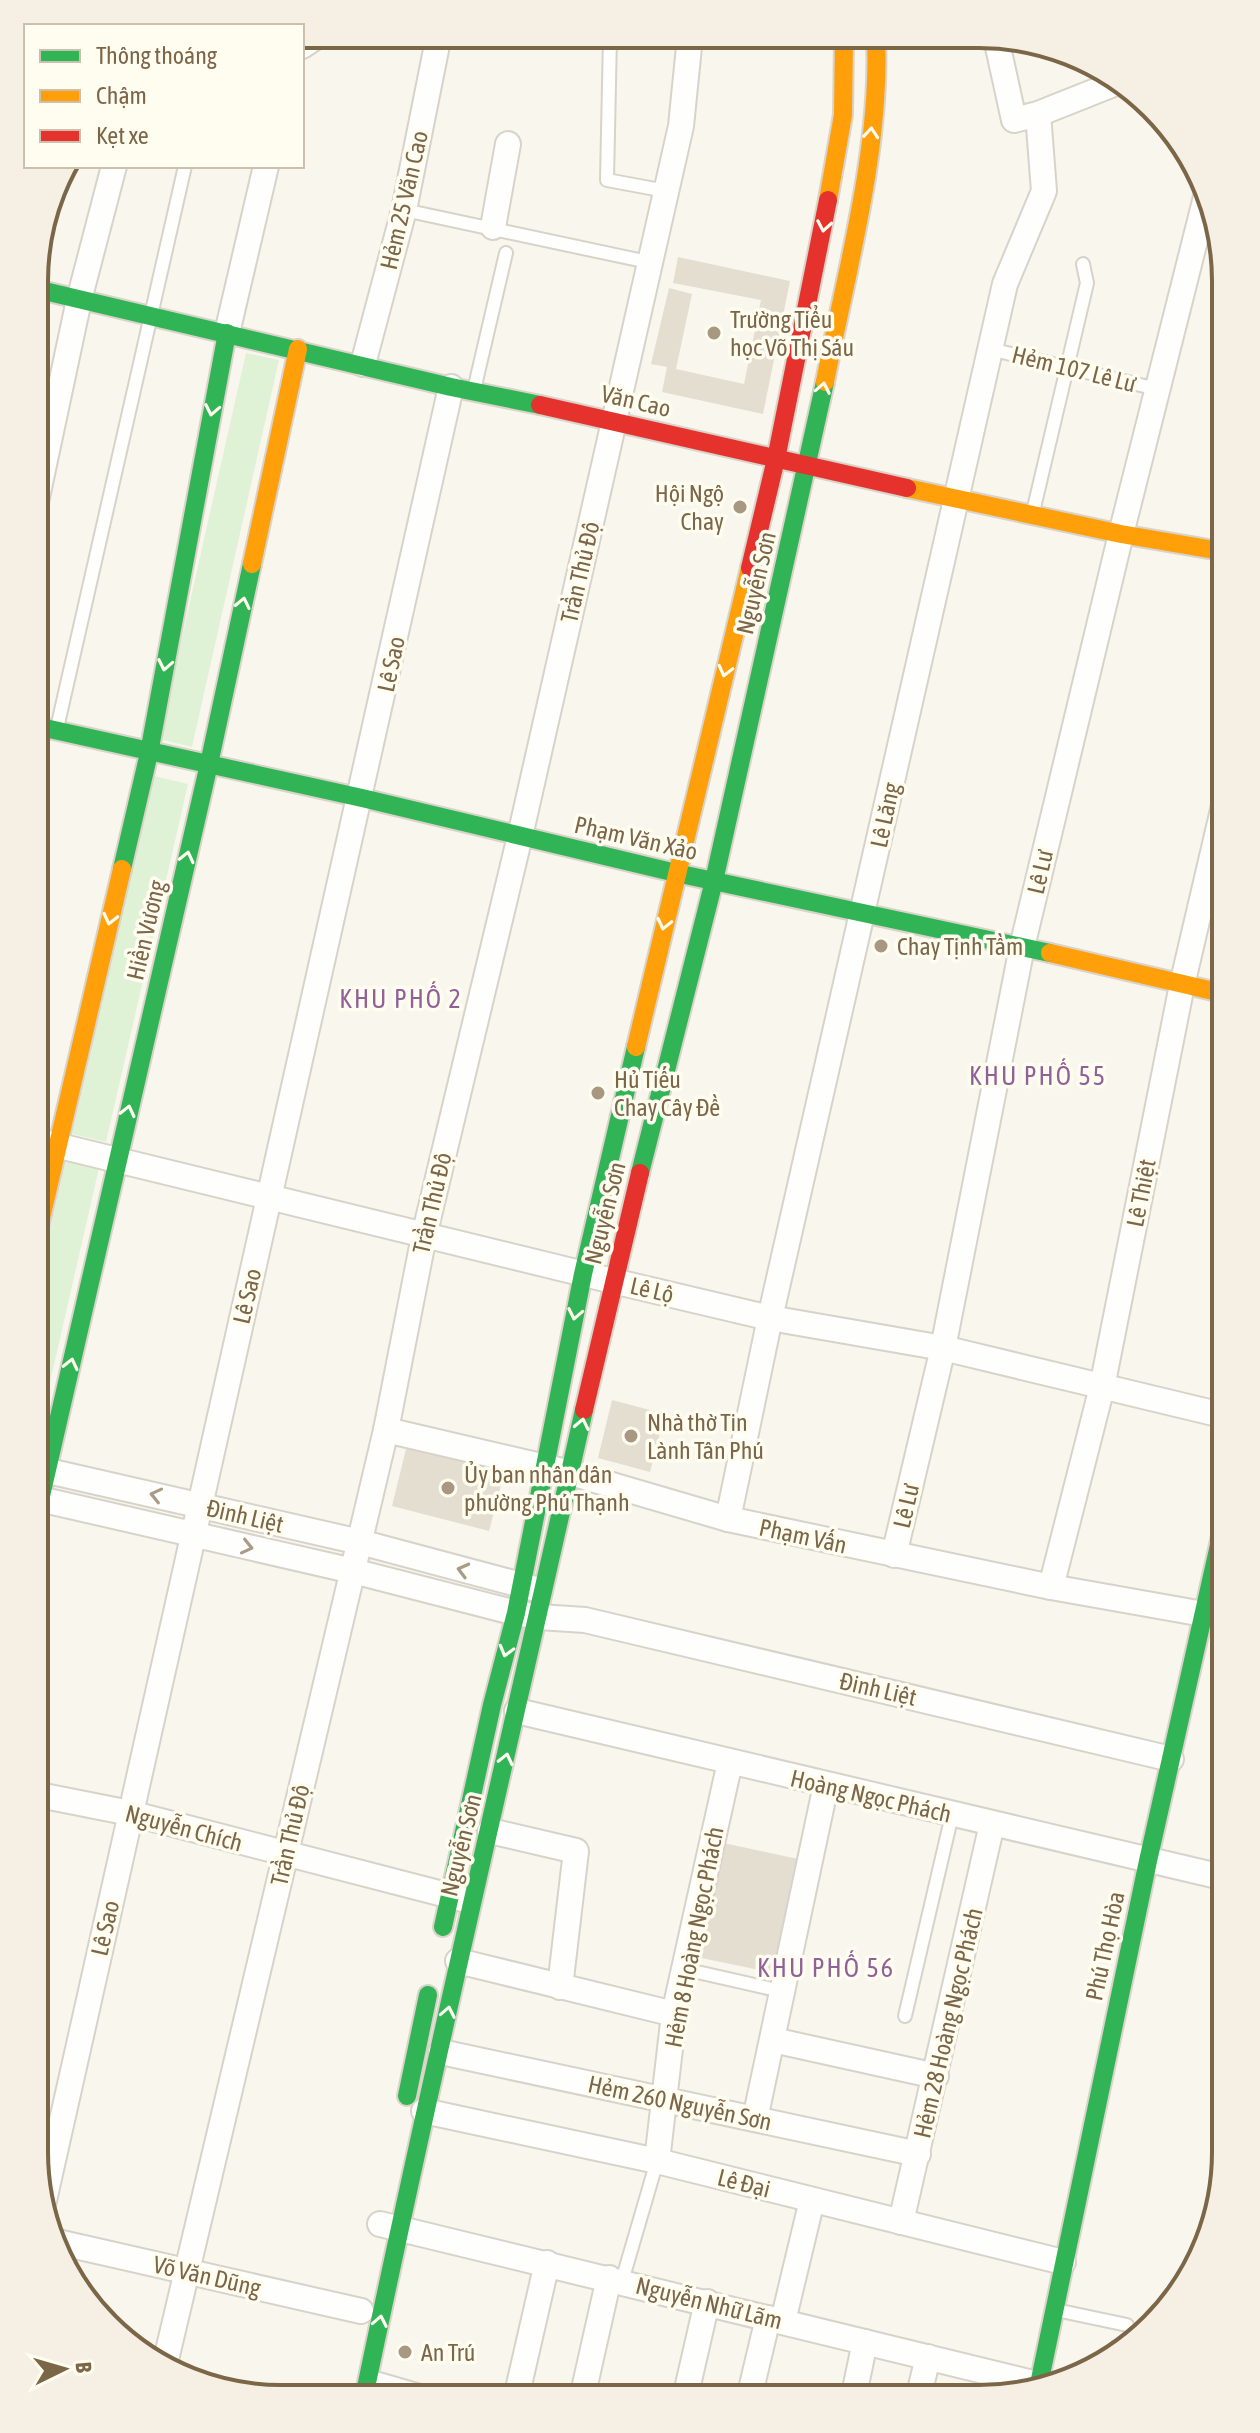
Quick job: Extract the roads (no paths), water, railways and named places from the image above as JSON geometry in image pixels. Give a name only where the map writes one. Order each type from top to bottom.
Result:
[{"type":"street","name":"Hẻm 25 Văn Cao","points":[[363,364],[404,210],[436,48]]},
{"type":"street","name":"Trần Thủ Độ","points":[[167,2355],[386,1430],[424,1236],[520,836],[681,126],[689,48]]},
{"type":"street","name":"Nguyễn Sơn","points":[[439,1944],[490,1831],[517,1711],[545,1468],[583,1274],[776,459],[843,115],[844,48]]},
{"type":"street","name":"Nguyễn Sơn","points":[[533,1589],[571,1473],[613,1281],[714,881],[808,465],[865,177],[876,48]]},
{"type":"street","points":[[998,49],[1014,120],[1038,114],[1108,86]]},
{"type":"street","name":"Lê Lăng","points":[[728,1519],[770,1318],[1005,284],[1044,191],[1038,114]]},
{"type":"street","points":[[493,227],[508,144]]},
{"type":"street","points":[[48,446],[79,300],[113,168]]},
{"type":"street","points":[[227,333],[266,168]]},
{"type":"street","points":[[833,171],[865,177]]},
{"type":"street","name":"Lê Lư","points":[[894,1555],[943,1348],[1022,947],[1202,213]]},
{"type":"street","name":"Văn Cao","points":[[48,292],[363,364],[462,390],[614,420],[1032,516],[1212,550]]},
{"type":"street","name":"Hiền Vương","points":[[48,1135],[149,753],[227,333]]},
{"type":"street","name":"Hiền Vương","points":[[48,1442],[209,764],[298,349]]},
{"type":"street","name":"Lê Sao","points":[[50,2176],[269,1197],[462,390]]},
{"type":"street","name":"Phạm Văn Xảo","points":[[48,729],[362,798],[676,873],[1212,991]]},
{"type":"street","name":"Lê Thiệt","points":[[1051,1587],[1102,1387],[1182,985],[1212,857]]},
{"type":"street","name":"Lê Lộ","points":[[48,1144],[770,1318],[943,1348],[1212,1413]]},
{"type":"street","name":"Phạm Vấn","points":[[386,1430],[571,1473],[728,1519],[1051,1587],[1212,1615]]},
{"type":"street","name":"Đinh Liệt","points":[[48,1472],[360,1542],[533,1589],[585,1620]]},
{"type":"street","name":"Đinh Liệt","points":[[48,1509],[195,1535],[528,1615],[585,1620],[1171,1759]]},
{"type":"street","name":"Nguyễn Sơn","points":[[413,2113],[441,2052],[458,1961],[461,1899],[492,1705],[528,1615]]},
{"type":"street","name":"Phú Thọ Hòa","points":[[1039,2377],[1171,1759],[1212,1622]]},
{"type":"street","name":"Hoàng Ngọc Phách","points":[[517,1711],[1212,1875]]},
{"type":"street","name":"Hẻm 8 Hoàng Ngọc Phách","points":[[657,2161],[674,2014],[730,1762]]},
{"type":"street","points":[[755,2119],[826,1785]]},
{"type":"street","name":"Nguyễn Chích","points":[[48,1797],[130,1813],[461,1899]]},
{"type":"street","name":"Hẻm 28 Hoàng Ngọc Phách","points":[[901,2222],[992,1824]]},
{"type":"street","points":[[490,1831],[576,1851],[560,1987]]},
{"type":"street","points":[[458,1961],[674,2014]]},
{"type":"street","name":"Nguyễn Sơn","points":[[367,2385],[384,2224],[413,2113],[433,1975]]},
{"type":"street","points":[[773,2040],[936,2076]]},
{"type":"street","name":"Hẻm 260 Nguyễn Sơn","points":[[441,2052],[918,2154]]},
{"type":"street","name":"Lê Đại","points":[[413,2113],[657,2161],[1063,2262]]},
{"type":"street","points":[[753,2385],[812,2200]]},
{"type":"street","name":"Nguyễn Nhữ Lãm","points":[[384,2224],[928,2357],[1016,2382]]},
{"type":"street","name":"Võ Văn Dũng","points":[[67,2244],[361,2311]]},
{"type":"street","points":[[519,2385],[547,2263]]},
{"type":"street","points":[[586,2385],[616,2280]]},
{"type":"street","points":[[688,2385],[707,2302]]},
{"type":"street","points":[[856,2385],[865,2342]]},
{"type":"street","points":[[921,2385],[928,2357]]},
{"type":"lane","points":[[610,48],[607,180],[666,191]]},
{"type":"lane","points":[[56,731],[185,168]]},
{"type":"lane","points":[[404,210],[648,262]]},
{"type":"lane","points":[[462,390],[506,253]]},
{"type":"lane","points":[[1032,516],[1087,283],[1083,264]]},
{"type":"lane","name":"Hẻm 107 Lê Lư","points":[[990,349],[1157,389]]},
{"type":"lane","points":[[905,2016],[952,1815]]},
{"type":"lane","points":[[684,1969],[781,1991]]},
{"type":"lane","points":[[616,2280],[657,2161]]},
{"type":"lane","points":[[1053,2309],[1127,2325]]},
{"type":"lane","points":[[369,2376],[400,2385]]},
{"type":"place","name":"Trường Tiểu học Võ Thị Sáu","points":[[714,333]]},
{"type":"place","name":"Hội Ngộ Chay","points":[[740,507]]},
{"type":"place","name":"Chay Tịnh Tầm","points":[[881,946]]},
{"type":"place","name":"Hủ Tiếu Chay Cây Đề","points":[[598,1093]]},
{"type":"place","name":"Nhà thờ Tin Lành Tân Phú","points":[[631,1436]]},
{"type":"place","name":"Ủy ban nhân dân phường Phú Thạnh","points":[[448,1488]]},
{"type":"place","name":"An Trú","points":[[405,2352]]},
{"type":"district","name":"KHU PHỐ 2","points":[[401,999]]},
{"type":"district","name":"KHU PHỐ 55","points":[[1038,1076]]},
{"type":"district","name":"KHU PHỐ 56","points":[[826,1968]]}]
